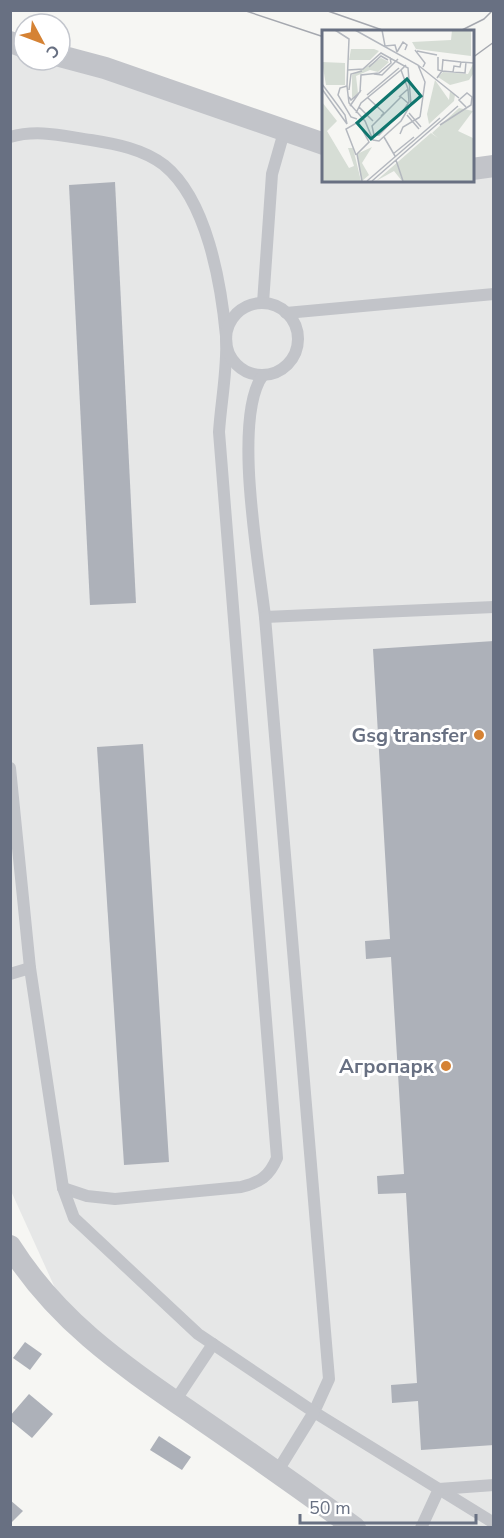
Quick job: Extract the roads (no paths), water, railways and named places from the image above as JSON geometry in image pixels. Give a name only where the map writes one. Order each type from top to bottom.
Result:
[{"type":"street","points":[[72,59],[105,68],[322,143]]},
{"type":"street","points":[[474,169],[494,166]]},
{"type":"street","points":[[10,1246],[27,1273],[58,1310],[93,1343],[356,1527]]},
{"type":"lane","points":[[10,136],[30,131],[104,142],[141,151],[164,165],[185,188],[204,222],[226,338],[230,357],[245,371],[263,375],[279,371],[289,363],[296,353],[297,328],[286,313],[270,304],[246,306],[236,314],[229,324],[226,338],[219,432],[277,1158],[272,1172],[261,1182],[241,1187],[115,1199],[87,1196],[63,1188]]},
{"type":"lane","points":[[264,303],[272,174],[284,132]]},
{"type":"lane","points":[[286,313],[494,294]]},
{"type":"lane","points":[[263,375],[255,386],[246,443],[265,617],[329,1379],[314,1412],[277,1472]]},
{"type":"lane","points":[[265,617],[494,607]]},
{"type":"lane","points":[[10,768],[30,968],[63,1188],[74,1218],[198,1334],[314,1412],[494,1523]]},
{"type":"lane","points":[[10,974],[30,968]]},
{"type":"lane","points":[[175,1401],[213,1344]]},
{"type":"lane","points":[[440,1490],[494,1485]]},
{"type":"lane","points":[[421,1527],[440,1490]]},
{"type":"tram line","points":[[243,10],[322,36]]},
{"type":"tram line","points":[[325,10],[382,30]]},
{"type":"tram line","points":[[462,30],[484,19],[493,10]]},
{"type":"tram line","points":[[474,57],[494,42]]},
{"type":"place","name":"Gsg transfer","points":[[479,735]]},
{"type":"place","name":"Агропарк","points":[[446,1066]]}]
